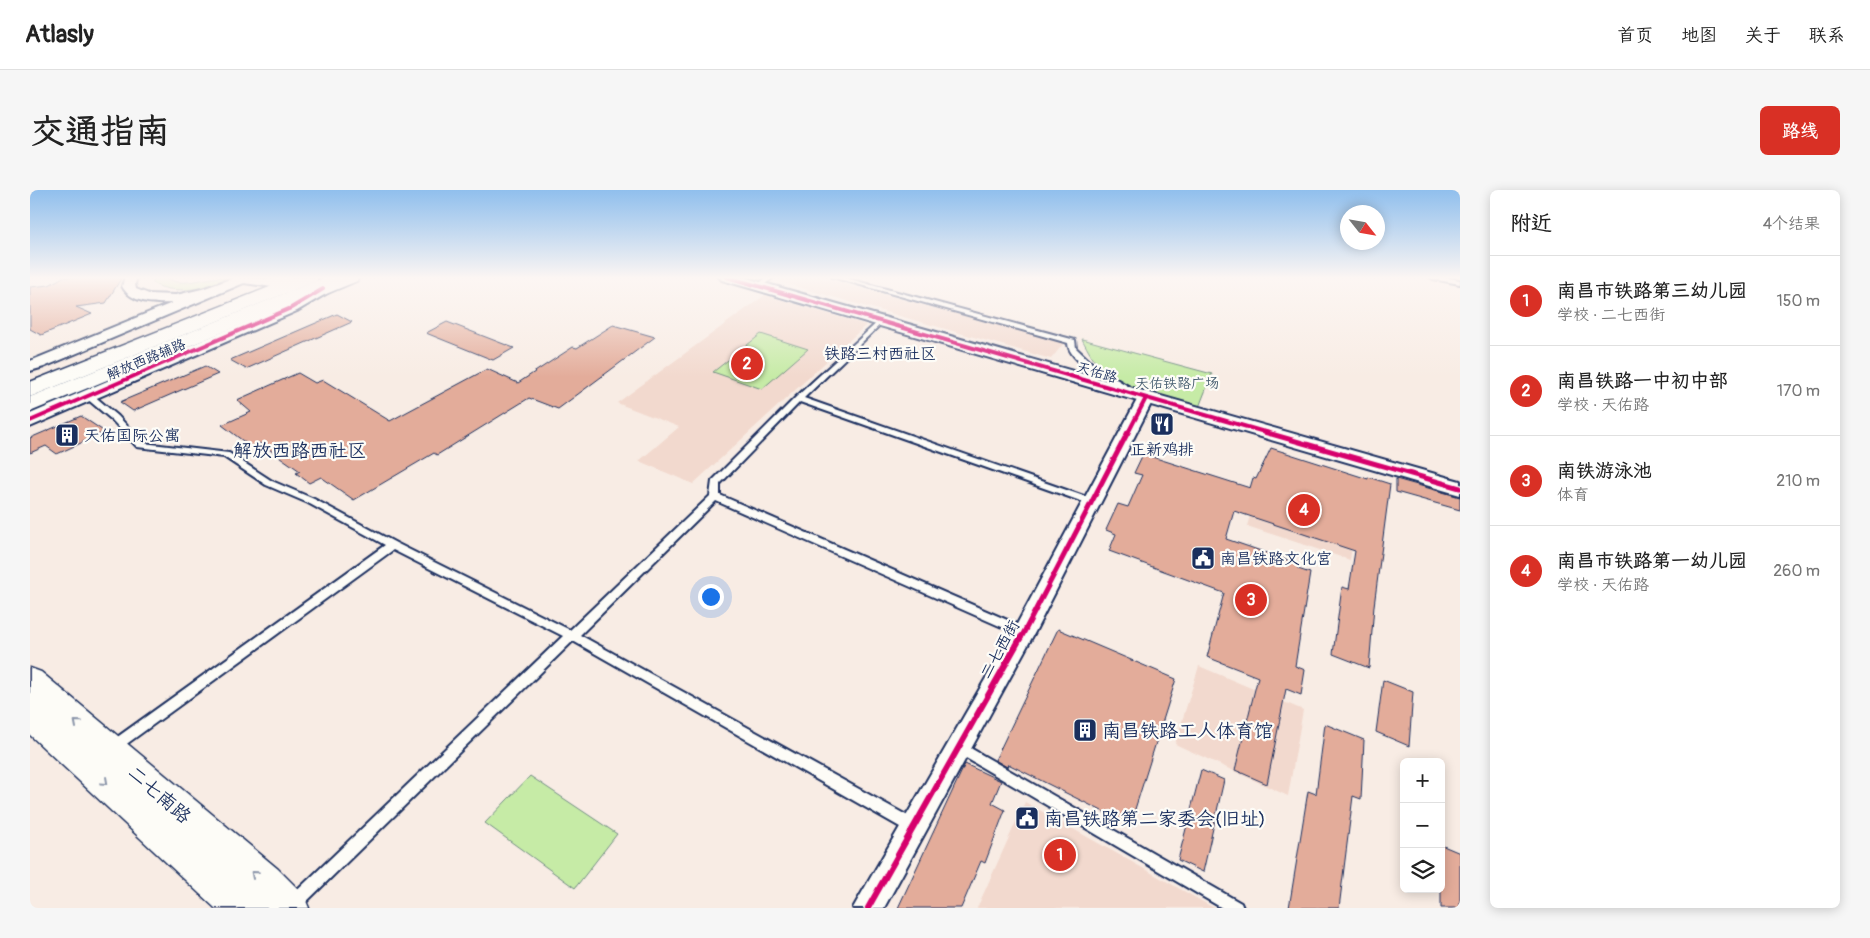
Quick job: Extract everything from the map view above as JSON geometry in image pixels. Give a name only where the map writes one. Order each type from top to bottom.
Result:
[{"type":"main road","name":"解放西路辅路","points":[[30,390],[219,311]]},
{"type":"main road","points":[[30,396],[245,311]]},
{"type":"main road","name":"解放西路辅路","points":[[30,411],[253,311]]},
{"type":"main road","points":[[30,404],[258,311]]},
{"type":"main road","name":"二七南路","points":[[30,681],[264,883],[289,908]]},
{"type":"main road","name":"二七南路","points":[[30,714],[245,908]]},
{"type":"street","points":[[30,366],[39,364],[166,311]]},
{"type":"street","name":"解放西路辅路","points":[[30,385],[216,311]]},
{"type":"street","name":"解放西路辅路","points":[[30,421],[285,311]]},
{"type":"street","name":"天佑路","points":[[851,311],[881,321],[1460,488]]},
{"type":"street","name":"二七西街","points":[[868,908],[912,826],[1024,632],[1146,398]]},
{"type":"lane","points":[[957,311],[1072,342],[1072,349],[1093,369],[1146,398]]},
{"type":"lane","points":[[289,908],[715,497],[715,483],[799,398],[881,321]]},
{"type":"lane","points":[[89,396],[115,418],[140,445],[226,455],[269,483],[311,501],[392,545],[571,635],[912,826]]},
{"type":"lane","points":[[799,398],[1092,502]]},
{"type":"lane","points":[[715,497],[1024,632]]},
{"type":"lane","points":[[109,750],[392,545]]},
{"type":"lane","points":[[958,747],[1236,908]]},
{"type":"shaded area","points":[[744,311],[817,311],[866,325],[693,484],[639,461],[679,427],[617,403]]},
{"type":"shaded area","points":[[880,311],[943,311],[1064,343],[1051,359]]},
{"type":"shaded area","points":[[1265,465],[1359,494],[1350,560],[1247,526]]},
{"type":"shaded area","points":[[1199,666],[1303,710],[1288,796],[1175,744]]},
{"type":"shaded area","points":[[1025,802],[1214,908],[977,908]]},
{"type":"green space","points":[[761,334],[808,349],[762,389],[713,372]]},
{"type":"green space","name":"天佑铁路广场","points":[[1082,339],[1212,374],[1199,407],[1137,389],[1114,378],[1097,364]]},
{"type":"green space","points":[[530,776],[617,834],[575,888],[485,823]]},
{"type":"building","points":[[30,311],[84,311],[92,314],[41,335],[30,329]]},
{"type":"building","points":[[337,314],[352,322],[246,369],[230,360]]},
{"type":"building","points":[[447,322],[514,348],[493,360],[426,333]]},
{"type":"building","points":[[613,325],[655,337],[558,409],[529,398],[437,455],[434,453],[354,500],[321,477],[309,483],[296,473],[300,471],[263,445],[258,443],[251,447],[222,425],[251,412],[237,400],[298,373],[315,383],[323,380],[390,421],[487,369],[518,383],[573,347],[577,348]]},
{"type":"building","points":[[205,366],[218,374],[133,411],[120,402]]},
{"type":"building","name":"天佑国际公寓","points":[[81,416],[105,432],[57,454],[46,446],[30,453],[30,438]]},
{"type":"building","name":"南昌铁路文化宫","points":[[1271,448],[1368,479],[1368,477],[1390,484],[1374,606],[1369,668],[1333,654],[1342,587],[1349,589],[1355,551],[1234,511],[1226,539],[1299,564],[1298,569],[1310,573],[1295,666],[1305,670],[1301,695],[1286,689],[1267,784],[1235,770],[1258,677],[1207,657],[1224,593],[1109,551],[1116,534],[1106,530],[1118,504],[1128,507],[1142,475],[1134,473],[1143,454],[1250,488],[1253,478],[1256,479]]},
{"type":"building","points":[[1396,479],[1460,497],[1460,510],[1396,492]]},
{"type":"building","name":"南昌铁路工人体育馆","points":[[1058,629],[1176,679],[1130,825],[1008,764],[1007,767],[995,760]]},
{"type":"building","points":[[1383,680],[1413,692],[1409,746],[1376,732]]},
{"type":"building","points":[[1325,724],[1364,740],[1361,799],[1353,796],[1339,908],[1289,908],[1308,791],[1316,794]]},
{"type":"building","points":[[965,764],[1001,781],[992,803],[1005,810],[985,863],[981,861],[961,908],[898,908]]},
{"type":"building","points":[[1201,770],[1224,780],[1203,872],[1178,860]]},
{"type":"building","points":[[1445,847],[1460,853],[1460,908],[1441,908],[1441,893],[1445,893]]},
{"type":"cycle path","points":[[30,421],[285,311]]},
{"type":"cycle path","points":[[843,311],[1460,488]]},
{"type":"cycle path","points":[[868,908],[1024,632],[1146,398]]},
{"type":"place","name":"南昌铁路一中初中部","points":[[747,364]]},
{"type":"place","name":"正新鸡排","points":[[1162,424]]},
{"type":"place","name":"天佑国际公寓","points":[[67,435]]},
{"type":"place","name":"南昌市铁路第一幼儿园","points":[[1304,510]]},
{"type":"place","name":"南昌铁路文化宫","points":[[1203,558]]},
{"type":"place","name":"南铁游泳池","points":[[1251,600]]},
{"type":"place","name":"南昌铁路工人体育馆","points":[[1085,730]]},
{"type":"place","name":"南昌铁路第二家委会(旧址)","points":[[1027,818]]},
{"type":"place","name":"南昌市铁路第三幼儿园","points":[[1060,855]]},
{"type":"district","name":"铁路三村西社区","points":[[880,353]]},
{"type":"district","name":"解放西路西社区","points":[[300,450]]}]
